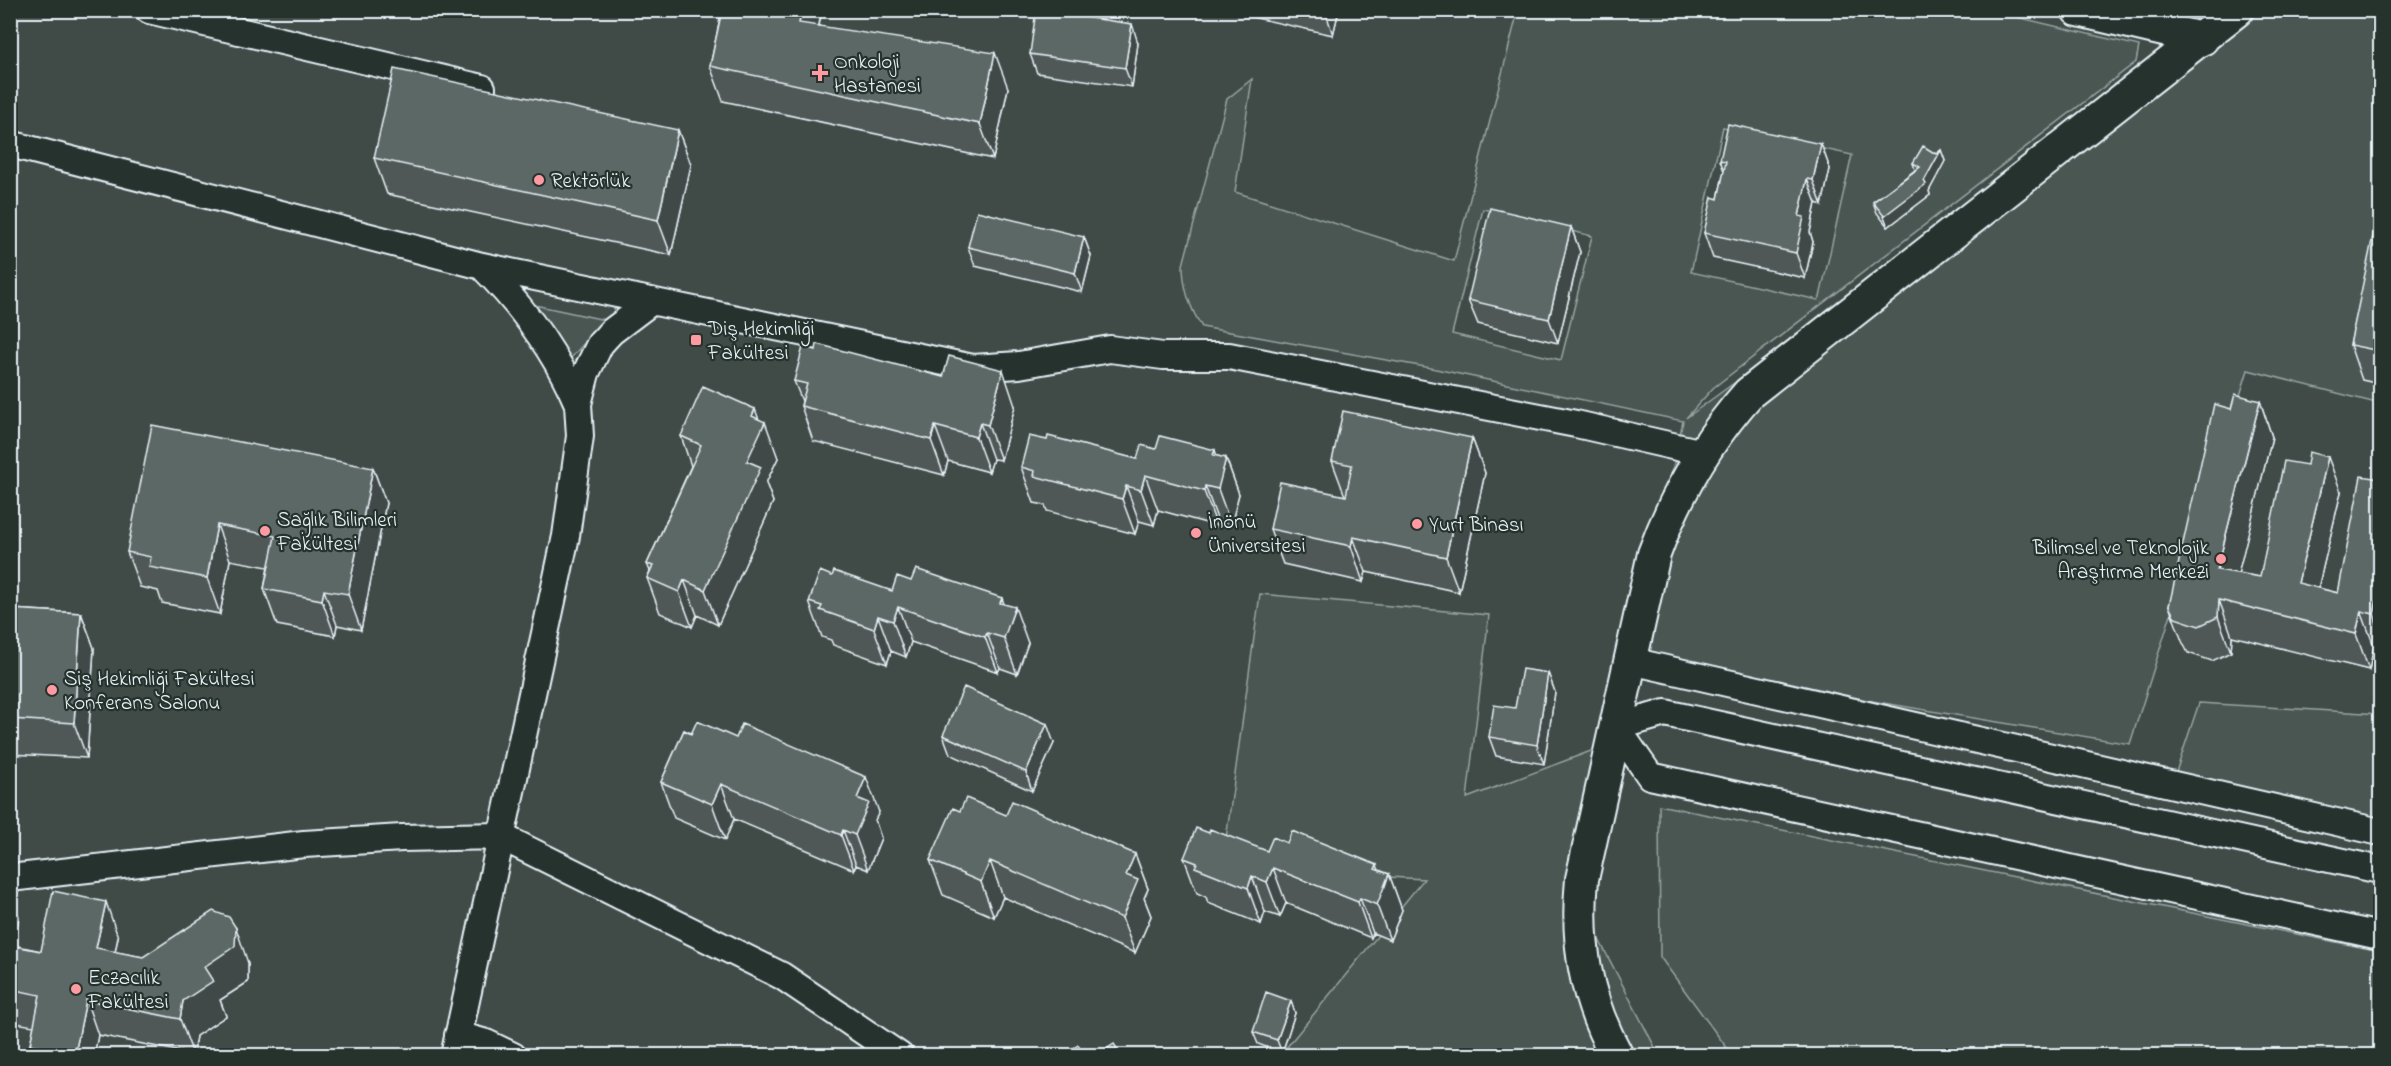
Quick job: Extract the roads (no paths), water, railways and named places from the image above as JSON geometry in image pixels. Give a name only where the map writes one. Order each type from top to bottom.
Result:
[{"type":"main road","points":[[2078,10],[2217,19]]},
{"type":"main road","points":[[1617,1056],[1592,1001],[1584,969],[1579,928],[1582,879],[1654,554],[1676,500],[1703,453],[1749,393],[2217,19]]},
{"type":"street","points":[[150,10],[509,95]]},
{"type":"street","points":[[12,144],[482,266],[973,368],[1019,365],[1110,349],[1162,356],[1229,356],[1576,424],[1703,453]]},
{"type":"street","points":[[482,266],[506,290],[539,331],[566,375],[578,404]]},
{"type":"street","points":[[513,1056],[486,1043],[456,1045],[566,536],[580,436],[578,404],[586,373],[600,344],[611,332],[652,301]]},
{"type":"street","points":[[1631,661],[2380,832]]},
{"type":"street","points":[[2380,870],[1665,713],[1616,727],[1650,776],[2380,936]]},
{"type":"street","points":[[10,878],[304,844],[402,838],[500,836],[782,976],[900,1056]]},
{"type":"place","name":"Onkoloji Hastanesi","points":[[820,73]]},
{"type":"place","name":"Rektörlük","points":[[539,180]]},
{"type":"place","name":"Diş Hekimliği Fakültesi","points":[[696,340]]},
{"type":"place","name":"Yurt Binası","points":[[1417,524]]},
{"type":"place","name":"Sağlık Bilimleri Fakültesi","points":[[265,531]]},
{"type":"place","name":"İnönü Üniversitesi","points":[[1196,533]]},
{"type":"place","name":"Bilimsel ve Teknolojik Araştırma Merkezi","points":[[2221,559]]},
{"type":"place","name":"Siş Hekimliği Fakültesi Konferans Salonu","points":[[52,690]]},
{"type":"place","name":"Eczacılık Fakültesi","points":[[76,989]]}]
